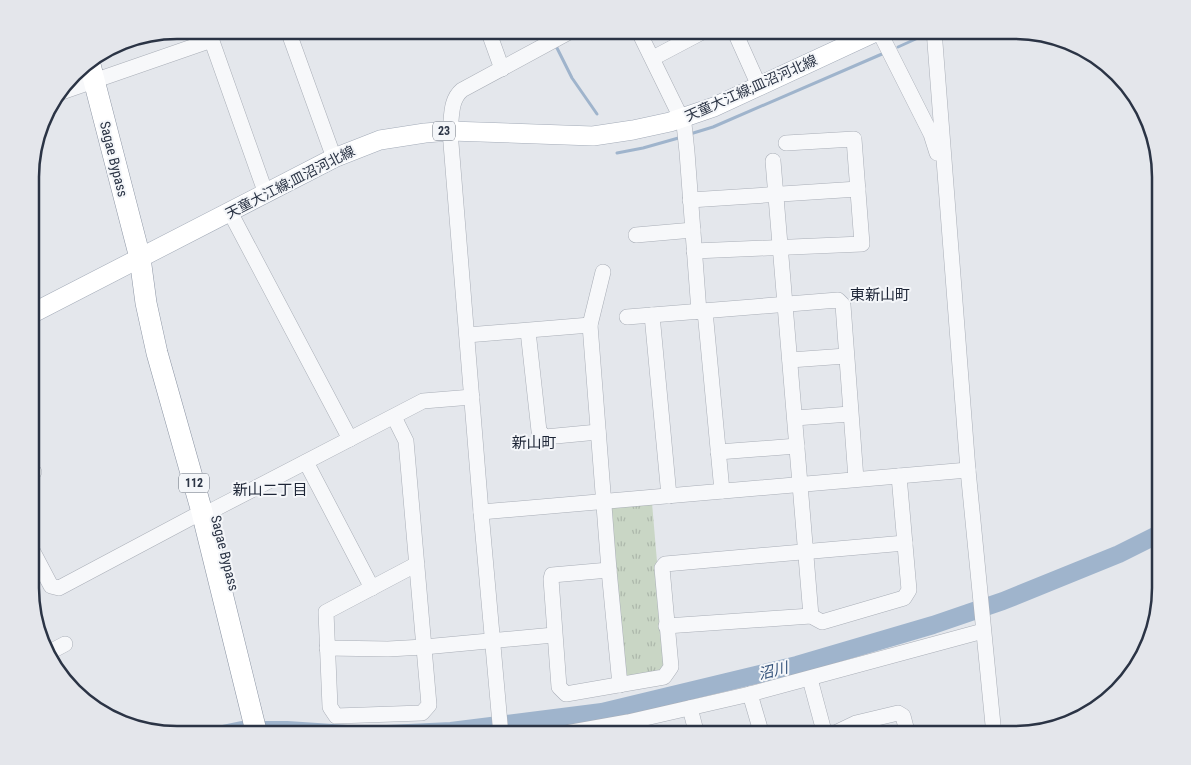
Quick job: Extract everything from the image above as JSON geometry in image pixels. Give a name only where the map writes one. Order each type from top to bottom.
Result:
[{"type":"highway","name":"Sagae Bypass","points":[[92,71],[140,258],[159,302],[256,706],[257,726]]},
{"type":"highway","name":"Sagae Bypass","points":[[256,706],[267,726]]},
{"type":"main road","name":"天童大江線;皿沼河北線","points":[[39,310],[334,158],[380,140],[405,135],[450,131],[593,136],[683,121],[860,39]]},
{"type":"street","points":[[80,79],[92,71],[197,39]]},
{"type":"street","points":[[211,39],[266,194]]},
{"type":"street","points":[[291,39],[334,158]]},
{"type":"street","points":[[491,39],[502,69]]},
{"type":"street","points":[[499,726],[450,131],[453,103],[456,95],[556,39]]},
{"type":"street","points":[[642,39],[683,121],[694,251],[722,491]]},
{"type":"street","points":[[652,58],[689,39]]},
{"type":"street","points":[[738,39],[759,86]]},
{"type":"street","points":[[884,39],[931,134],[945,181]]},
{"type":"street","points":[[935,39],[968,470],[993,726]]},
{"type":"street","points":[[694,251],[862,244],[854,139],[786,143]]},
{"type":"street","points":[[773,161],[811,616]]},
{"type":"street","points":[[690,200],[858,189]]},
{"type":"street","points":[[230,212],[350,439]]},
{"type":"street","points":[[636,235],[693,230]]},
{"type":"street","points":[[603,272],[590,325],[620,686]]},
{"type":"street","points":[[627,317],[838,300],[842,305],[856,479]]},
{"type":"street","points":[[652,315],[668,496]]},
{"type":"street","points":[[467,335],[590,325]]},
{"type":"street","points":[[528,331],[539,431],[546,437],[598,432]]},
{"type":"street","points":[[790,360],[846,356]]},
{"type":"street","points":[[39,563],[51,586],[59,588],[423,401],[472,397]]},
{"type":"street","points":[[795,418],[850,414]]},
{"type":"street","points":[[394,416],[406,441],[417,564],[429,705],[422,713],[336,716],[330,707],[326,612],[417,564]]},
{"type":"street","points":[[718,452],[797,446]]},
{"type":"street","points":[[306,462],[372,588]]},
{"type":"street","points":[[481,512],[968,470]]},
{"type":"street","points":[[666,626],[811,616],[822,622],[904,598],[909,590],[899,476]]},
{"type":"street","points":[[609,570],[552,575],[554,635],[559,687],[566,694],[664,677],[670,667],[662,568],[665,564],[905,543]]},
{"type":"street","points":[[636,726],[690,708],[810,679],[983,629]]},
{"type":"street","points":[[327,648],[388,650],[424,648],[554,635]]},
{"type":"street","points":[[53,650],[65,644]]},
{"type":"street","points":[[810,679],[823,726]]},
{"type":"street","points":[[750,694],[759,726]]},
{"type":"street","points":[[690,708],[695,726]]},
{"type":"street","points":[[850,726],[898,713],[904,716],[906,726]]},
{"type":"green space","points":[[652,503],[666,667],[661,674],[623,679],[608,507]]},
{"type":"waterway","points":[[898,47],[916,39]]},
{"type":"waterway","points":[[555,44],[572,78],[597,114]]},
{"type":"waterway","points":[[690,134],[713,127],[882,54]]},
{"type":"waterway","points":[[617,153],[682,137]]},
{"type":"waterway","name":"沼川","points":[[491,726],[602,712],[797,665],[933,625],[1003,601],[1119,554],[1152,538]]},
{"type":"district","name":"東新山町","points":[[880,295]]},
{"type":"district","name":"新山町","points":[[534,443]]},
{"type":"district","name":"新山二丁目","points":[[270,490]]}]
